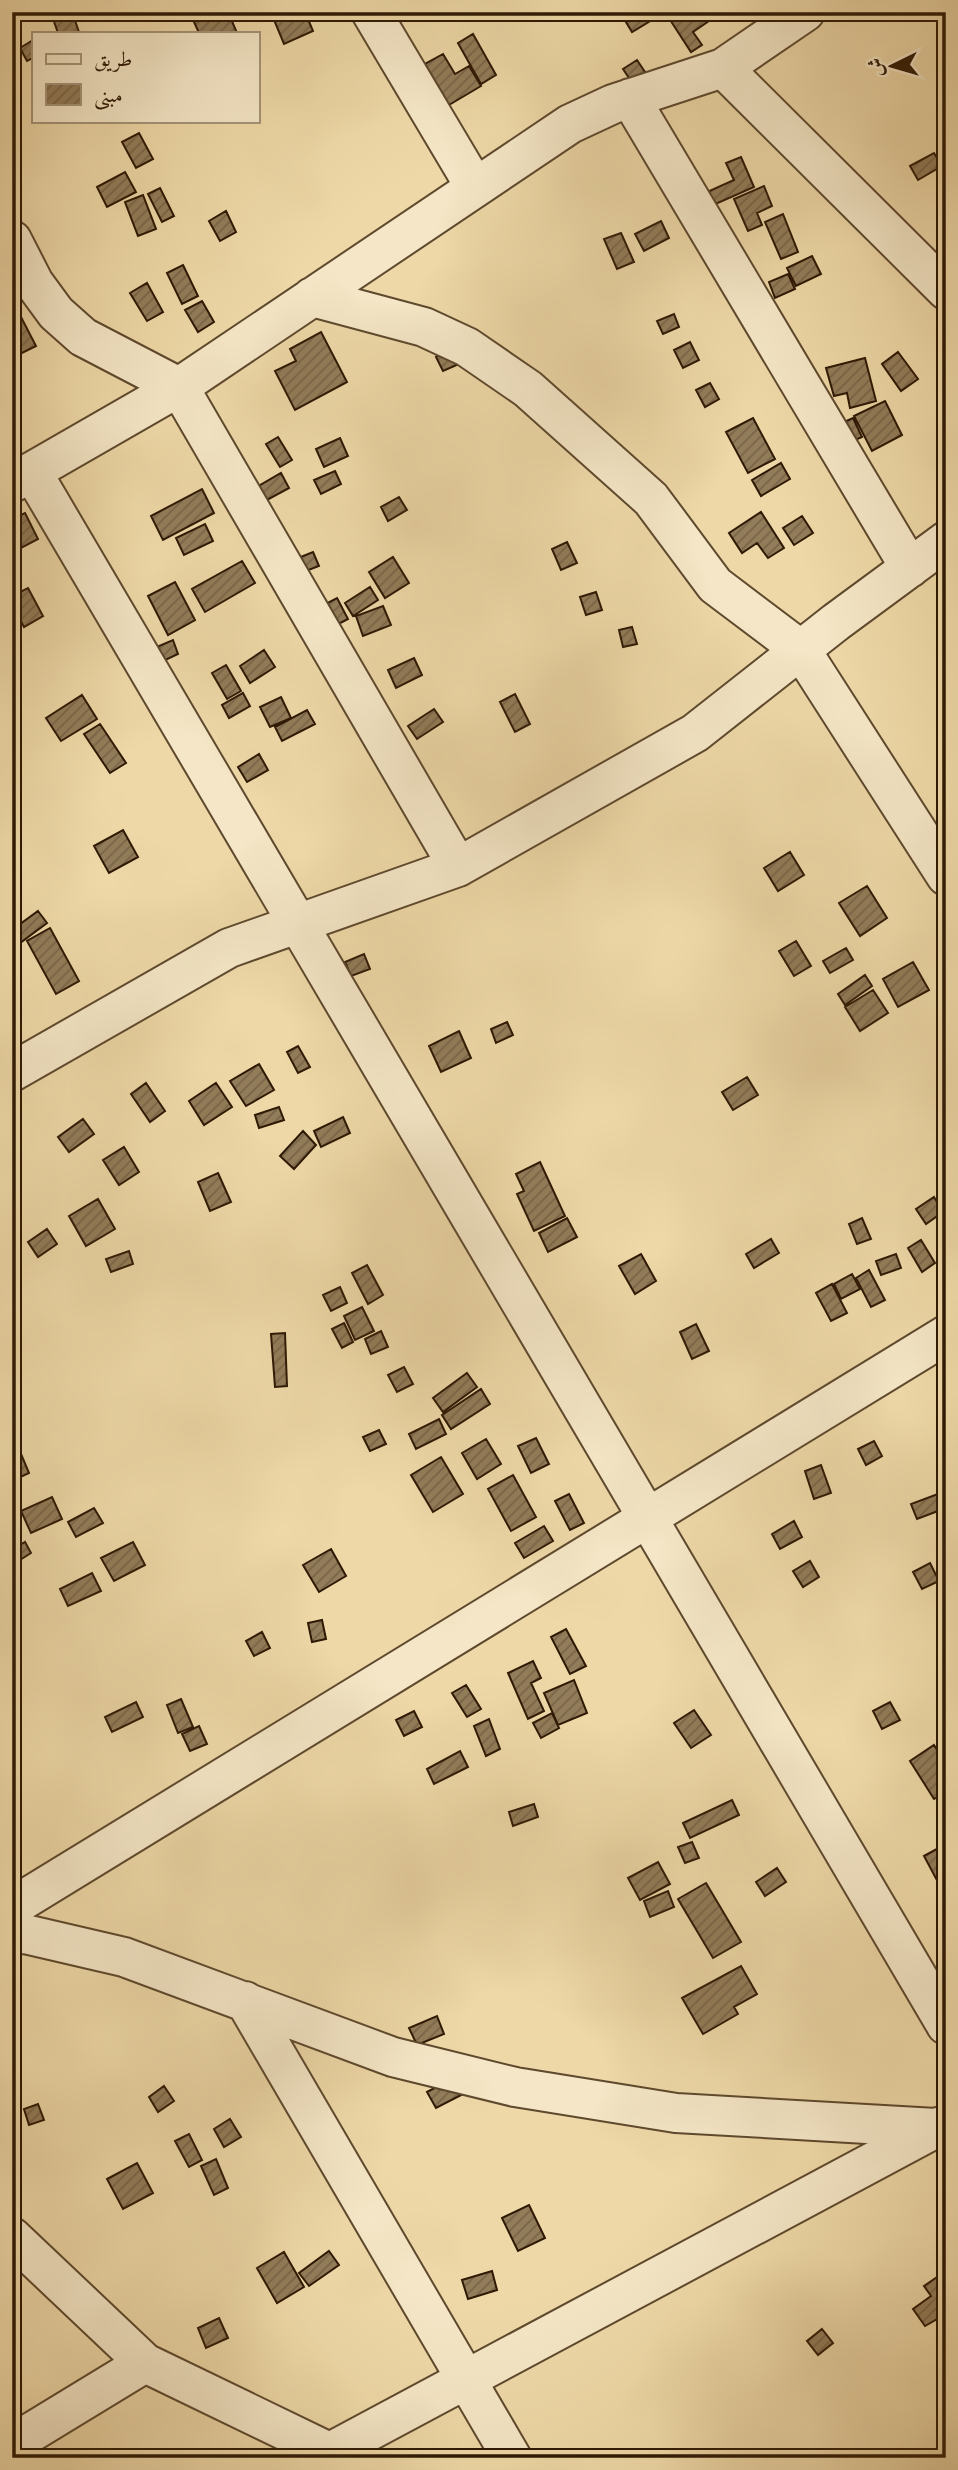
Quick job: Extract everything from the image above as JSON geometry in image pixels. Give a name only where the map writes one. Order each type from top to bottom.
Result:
[{"type":"street","points":[[372,12],[475,187]]},
{"type":"street","points":[[785,18],[723,68],[630,98],[570,124],[179,387],[22,477],[296,925],[649,1517],[946,2025]]},
{"type":"street","points":[[723,68],[946,290]]},
{"type":"street","points":[[630,98],[910,568]]},
{"type":"street","points":[[12,240],[34,283],[56,313],[83,337],[179,387],[458,867]]},
{"type":"street","points":[[312,297],[424,327],[467,347],[528,389],[651,499],[715,584],[801,650],[946,876]]},
{"type":"street","points":[[12,1072],[229,948],[458,867],[695,733],[946,541]]},
{"type":"street","points":[[12,1907],[946,1335]]},
{"type":"street","points":[[12,1935],[25,1934],[124,1957],[393,2057],[515,2087],[677,2113],[941,2125]]},
{"type":"street","points":[[245,2001],[512,2458]]},
{"type":"street","points":[[12,2236],[145,2363],[323,2454],[941,2125]]},
{"type":"street","points":[[12,2444],[145,2363]]},
{"type":"building","points":[[72,12],[79,32],[58,32],[51,13]]},
{"type":"building","points":[[228,12],[237,32],[199,32],[190,13]]},
{"type":"building","points":[[280,12],[305,12],[313,31],[284,44],[272,15]]},
{"type":"building","points":[[620,12],[659,12],[660,15],[632,32]]},
{"type":"building","points":[[665,12],[722,12],[693,32],[702,45],[691,52]]},
{"type":"building","points":[[473,34],[496,75],[481,84],[458,43]]},
{"type":"building","points":[[32,41],[32,58],[27,61],[20,48]]},
{"type":"building","points":[[443,54],[455,74],[469,66],[481,86],[449,105],[425,64]]},
{"type":"building","points":[[637,60],[649,78],[635,87],[623,69]]},
{"type":"building","points":[[139,133],[153,159],[136,168],[122,142]]},
{"type":"building","points":[[934,153],[942,166],[918,180],[910,166]]},
{"type":"building","points":[[741,157],[754,187],[711,206],[705,193],[734,180],[726,163]]},
{"type":"building","points":[[125,172],[136,192],[107,207],[97,187]]},
{"type":"building","points":[[764,186],[772,206],[757,213],[762,225],[748,231],[734,199]]},
{"type":"building","points":[[160,188],[174,216],[162,222],[148,194]]},
{"type":"building","points":[[143,195],[156,229],[138,236],[125,202]]},
{"type":"building","points":[[226,211],[236,232],[220,241],[209,221]]},
{"type":"building","points":[[783,214],[798,252],[781,259],[765,222]]},
{"type":"building","points":[[661,221],[669,238],[644,251],[635,234]]},
{"type":"building","points":[[621,233],[634,262],[617,269],[604,239]]},
{"type":"building","points":[[812,256],[821,274],[796,286],[787,268]]},
{"type":"building","points":[[183,265],[198,296],[182,304],[167,273]]},
{"type":"building","points":[[788,274],[795,289],[775,298],[769,282]]},
{"type":"building","points":[[147,283],[163,312],[147,321],[130,293]]},
{"type":"building","points":[[202,301],[214,322],[198,332],[185,310]]},
{"type":"building","points":[[674,314],[679,327],[663,334],[657,321]]},
{"type":"building","points":[[21,317],[36,346],[12,358],[12,322]]},
{"type":"building","points":[[321,332],[347,382],[295,410],[275,371],[296,361],[290,349]]},
{"type":"building","points":[[690,342],[699,360],[683,368],[674,350]]},
{"type":"building","points":[[452,349],[459,364],[443,371],[436,357]]},
{"type":"building","points":[[898,352],[918,379],[901,391],[882,364]]},
{"type":"building","points":[[865,358],[876,401],[850,408],[847,393],[834,396],[826,368]]},
{"type":"building","points":[[710,383],[719,399],[705,407],[696,390]]},
{"type":"building","points":[[885,401],[902,435],[872,451],[854,416]]},
{"type":"building","points":[[753,418],[775,459],[748,473],[726,432]]},
{"type":"building","points":[[853,418],[862,437],[846,444],[837,425]]},
{"type":"building","points":[[278,437],[292,460],[280,467],[266,444]]},
{"type":"building","points":[[340,438],[348,456],[324,467],[316,449]]},
{"type":"building","points":[[781,463],[790,479],[761,496],[752,480]]},
{"type":"building","points":[[335,471],[341,484],[321,494],[314,480]]},
{"type":"building","points":[[281,473],[289,488],[256,506],[248,492]]},
{"type":"building","points":[[202,489],[214,513],[163,540],[151,516]]},
{"type":"building","points":[[399,497],[407,510],[388,521],[381,507]]},
{"type":"building","points":[[761,512],[784,548],[768,558],[757,543],[742,553],[729,533]]},
{"type":"building","points":[[25,513],[38,539],[21,548],[12,530],[12,519]]},
{"type":"building","points":[[802,516],[813,533],[794,545],[783,528]]},
{"type":"building","points":[[205,524],[213,541],[184,555],[176,538]]},
{"type":"building","points":[[567,542],[577,563],[561,570],[552,549]]},
{"type":"building","points":[[313,552],[319,566],[293,576],[288,562]]},
{"type":"building","points":[[393,557],[409,583],[385,598],[369,572]]},
{"type":"building","points":[[242,561],[255,583],[205,612],[192,589]]},
{"type":"building","points":[[175,582],[195,620],[168,635],[148,596]]},
{"type":"building","points":[[370,587],[378,600],[353,616],[345,603]]},
{"type":"building","points":[[28,588],[43,616],[24,627],[12,604],[12,596]]},
{"type":"building","points":[[596,592],[602,610],[586,615],[580,597]]},
{"type":"building","points":[[337,598],[348,619],[329,629],[318,608]]},
{"type":"building","points":[[383,606],[391,625],[363,636],[356,616]]},
{"type":"building","points":[[632,627],[637,644],[623,647],[619,630]]},
{"type":"building","points":[[173,640],[178,654],[159,663],[152,649]]},
{"type":"building","points":[[264,650],[275,667],[250,683],[240,666]]},
{"type":"building","points":[[414,658],[422,675],[396,688],[388,670]]},
{"type":"building","points":[[226,665],[241,691],[227,699],[212,673]]},
{"type":"building","points":[[243,693],[250,706],[229,718],[222,705]]},
{"type":"building","points":[[515,694],[530,724],[515,732],[500,702]]},
{"type":"building","points":[[82,695],[97,719],[61,741],[46,718]]},
{"type":"building","points":[[281,697],[291,718],[270,727],[260,707]]},
{"type":"building","points":[[434,709],[443,722],[417,739],[408,726]]},
{"type":"building","points":[[307,710],[315,724],[282,741],[275,727]]},
{"type":"building","points":[[100,724],[126,763],[110,773],[84,734]]},
{"type":"building","points":[[259,754],[268,770],[247,782],[238,767]]},
{"type":"building","points":[[123,830],[138,857],[109,873],[94,846]]},
{"type":"building","points":[[790,852],[804,875],[778,891],[764,868]]},
{"type":"building","points":[[867,886],[887,918],[860,936],[839,903]]},
{"type":"building","points":[[38,911],[47,923],[16,946],[12,941],[12,930]]},
{"type":"building","points":[[50,928],[79,981],[56,994],[27,941]]},
{"type":"building","points":[[796,941],[811,966],[794,976],[779,951]]},
{"type":"building","points":[[846,948],[853,960],[830,973],[823,961]]},
{"type":"building","points":[[364,954],[370,969],[351,976],[345,962]]},
{"type":"building","points":[[913,962],[929,990],[898,1007],[883,979]]},
{"type":"building","points":[[865,975],[872,986],[845,1005],[838,994]]},
{"type":"building","points":[[873,990],[888,1013],[860,1031],[845,1007]]},
{"type":"building","points":[[507,1022],[513,1035],[496,1043],[491,1029]]},
{"type":"building","points":[[459,1031],[471,1058],[441,1072],[429,1046]]},
{"type":"building","points":[[298,1046],[310,1067],[298,1073],[287,1052]]},
{"type":"building","points":[[259,1064],[274,1090],[246,1106],[230,1081]]},
{"type":"building","points":[[747,1077],[758,1095],[733,1110],[722,1092]]},
{"type":"building","points":[[146,1083],[165,1111],[150,1122],[131,1094]]},
{"type":"building","points":[[216,1083],[232,1107],[204,1125],[189,1101]]},
{"type":"building","points":[[279,1107],[284,1120],[259,1128],[255,1115]]},
{"type":"building","points":[[343,1117],[350,1133],[321,1147],[314,1131]]},
{"type":"building","points":[[83,1119],[94,1134],[69,1152],[58,1137]]},
{"type":"building","points":[[303,1131],[316,1145],[294,1169],[280,1156]]},
{"type":"building","points":[[124,1147],[139,1172],[119,1185],[103,1160]]},
{"type":"building","points":[[540,1162],[565,1216],[534,1231],[517,1194],[524,1191],[516,1174]]},
{"type":"building","points":[[218,1173],[231,1202],[210,1211],[198,1182]]},
{"type":"building","points":[[934,1197],[943,1212],[926,1224],[916,1209]]},
{"type":"building","points":[[98,1199],[115,1229],[86,1246],[69,1216]]},
{"type":"building","points":[[567,1218],[577,1237],[548,1252],[539,1233]]},
{"type":"building","points":[[862,1218],[871,1239],[857,1244],[849,1224]]},
{"type":"building","points":[[47,1229],[57,1244],[38,1257],[28,1242]]},
{"type":"building","points":[[771,1239],[779,1253],[754,1268],[746,1254]]},
{"type":"building","points":[[921,1240],[935,1263],[922,1272],[908,1248]]},
{"type":"building","points":[[129,1251],[133,1264],[111,1272],[106,1259]]},
{"type":"building","points":[[641,1254],[656,1281],[635,1294],[619,1266]]},
{"type":"building","points":[[896,1254],[901,1268],[881,1275],[876,1261]]},
{"type":"building","points":[[367,1265],[383,1295],[368,1304],[352,1273]]},
{"type":"building","points":[[869,1270],[885,1300],[871,1307],[856,1278]]},
{"type":"building","points":[[852,1274],[860,1289],[841,1299],[834,1284]]},
{"type":"building","points":[[832,1284],[847,1313],[831,1321],[816,1293]]},
{"type":"building","points":[[340,1287],[347,1303],[331,1311],[323,1295]]},
{"type":"building","points":[[362,1307],[374,1331],[355,1340],[344,1316]]},
{"type":"building","points":[[344,1323],[353,1342],[342,1348],[332,1329]]},
{"type":"building","points":[[696,1324],[709,1351],[692,1359],[680,1332]]},
{"type":"building","points":[[381,1331],[388,1347],[371,1354],[365,1339]]},
{"type":"building","points":[[285,1333],[287,1386],[275,1387],[271,1334]]},
{"type":"building","points":[[404,1367],[413,1384],[397,1392],[388,1375]]},
{"type":"building","points":[[467,1373],[477,1387],[443,1412],[433,1398]]},
{"type":"building","points":[[481,1389],[490,1404],[451,1429],[442,1415]]},
{"type":"building","points":[[439,1419],[446,1434],[416,1449],[409,1434]]},
{"type":"building","points":[[379,1430],[386,1444],[370,1451],[363,1437]]},
{"type":"building","points":[[536,1438],[549,1464],[531,1473],[518,1446]]},
{"type":"building","points":[[486,1439],[501,1464],[477,1479],[462,1453]]},
{"type":"building","points":[[874,1441],[882,1456],[866,1465],[858,1449]]},
{"type":"building","points":[[21,1454],[29,1473],[12,1481],[12,1458]]},
{"type":"building","points":[[441,1457],[463,1494],[433,1512],[411,1475]]},
{"type":"building","points":[[821,1465],[831,1493],[814,1499],[805,1471]]},
{"type":"building","points":[[513,1475],[536,1517],[511,1531],[488,1489]]},
{"type":"building","points":[[946,1491],[946,1508],[917,1519],[911,1504]]},
{"type":"building","points":[[569,1494],[584,1523],[570,1530],[555,1501]]},
{"type":"building","points":[[52,1497],[62,1519],[31,1533],[21,1511]]},
{"type":"building","points":[[94,1508],[103,1523],[76,1537],[68,1522]]},
{"type":"building","points":[[794,1521],[802,1537],[780,1549],[772,1534]]},
{"type":"building","points":[[544,1526],[553,1541],[524,1558],[515,1543]]},
{"type":"building","points":[[25,1542],[31,1553],[12,1565],[12,1550]]},
{"type":"building","points":[[133,1542],[145,1565],[114,1581],[101,1558]]},
{"type":"building","points":[[331,1549],[346,1576],[319,1592],[303,1565]]},
{"type":"building","points":[[810,1561],[819,1577],[803,1587],[793,1571]]},
{"type":"building","points":[[930,1563],[939,1581],[922,1589],[913,1572]]},
{"type":"building","points":[[92,1573],[101,1591],[68,1606],[60,1589]]},
{"type":"building","points":[[322,1620],[326,1639],[312,1642],[308,1623]]},
{"type":"building","points":[[566,1629],[586,1666],[570,1674],[551,1637]]},
{"type":"building","points":[[262,1632],[270,1648],[254,1656],[246,1641]]},
{"type":"building","points":[[533,1661],[541,1678],[531,1683],[544,1711],[528,1719],[508,1673]]},
{"type":"building","points":[[574,1680],[587,1713],[558,1725],[544,1693]]},
{"type":"building","points":[[466,1685],[481,1709],[467,1717],[452,1693]]},
{"type":"building","points":[[181,1699],[193,1727],[178,1733],[167,1705]]},
{"type":"building","points":[[136,1702],[143,1717],[112,1732],[105,1717]]},
{"type":"building","points":[[890,1702],[900,1720],[882,1729],[873,1711]]},
{"type":"building","points":[[694,1710],[711,1735],[691,1748],[674,1723]]},
{"type":"building","points":[[414,1711],[422,1727],[404,1736],[396,1720]]},
{"type":"building","points":[[552,1713],[559,1728],[541,1738],[533,1723]]},
{"type":"building","points":[[489,1719],[500,1749],[486,1756],[474,1726]]},
{"type":"building","points":[[199,1726],[207,1744],[190,1751],[182,1734]]},
{"type":"building","points":[[934,1745],[946,1764],[946,1792],[934,1799],[910,1761]]},
{"type":"building","points":[[460,1751],[468,1767],[434,1784],[427,1769]]},
{"type":"building","points":[[732,1800],[739,1815],[690,1838],[683,1823]]},
{"type":"building","points":[[534,1804],[538,1817],[513,1826],[509,1812]]},
{"type":"building","points":[[692,1842],[699,1858],[685,1863],[678,1847]]},
{"type":"building","points":[[946,1844],[946,1883],[940,1886],[924,1856]]},
{"type":"building","points":[[658,1862],[670,1884],[640,1900],[628,1878]]},
{"type":"building","points":[[777,1868],[786,1882],[765,1896],[756,1882]]},
{"type":"building","points":[[706,1883],[741,1942],[713,1958],[678,1899]]},
{"type":"building","points":[[668,1891],[674,1907],[650,1917],[644,1901]]},
{"type":"building","points":[[741,1966],[757,1994],[734,2007],[738,2014],[703,2034],[682,1998]]},
{"type":"building","points":[[437,2016],[444,2034],[417,2045],[409,2028]]},
{"type":"building","points":[[461,2074],[469,2091],[436,2108],[427,2092]]},
{"type":"building","points":[[164,2086],[174,2101],[158,2112],[149,2097]]},
{"type":"building","points":[[38,2104],[44,2120],[29,2125],[24,2109]]},
{"type":"building","points":[[230,2119],[241,2137],[224,2147],[214,2129]]},
{"type":"building","points":[[189,2134],[202,2160],[189,2167],[175,2141]]},
{"type":"building","points":[[216,2159],[228,2188],[214,2195],[201,2166]]},
{"type":"building","points":[[137,2163],[153,2193],[123,2209],[107,2179]]},
{"type":"building","points":[[529,2205],[545,2238],[518,2251],[502,2218]]},
{"type":"building","points":[[329,2251],[339,2265],[309,2286],[299,2273]]},
{"type":"building","points":[[284,2252],[304,2287],[277,2303],[257,2268]]},
{"type":"building","points":[[492,2271],[497,2290],[468,2299],[462,2280]]},
{"type":"building","points":[[943,2273],[946,2314],[925,2326],[913,2309],[931,2296],[924,2286]]},
{"type":"building","points":[[219,2318],[228,2338],[206,2348],[198,2328]]},
{"type":"building","points":[[822,2329],[833,2343],[818,2355],[807,2341]]}]
